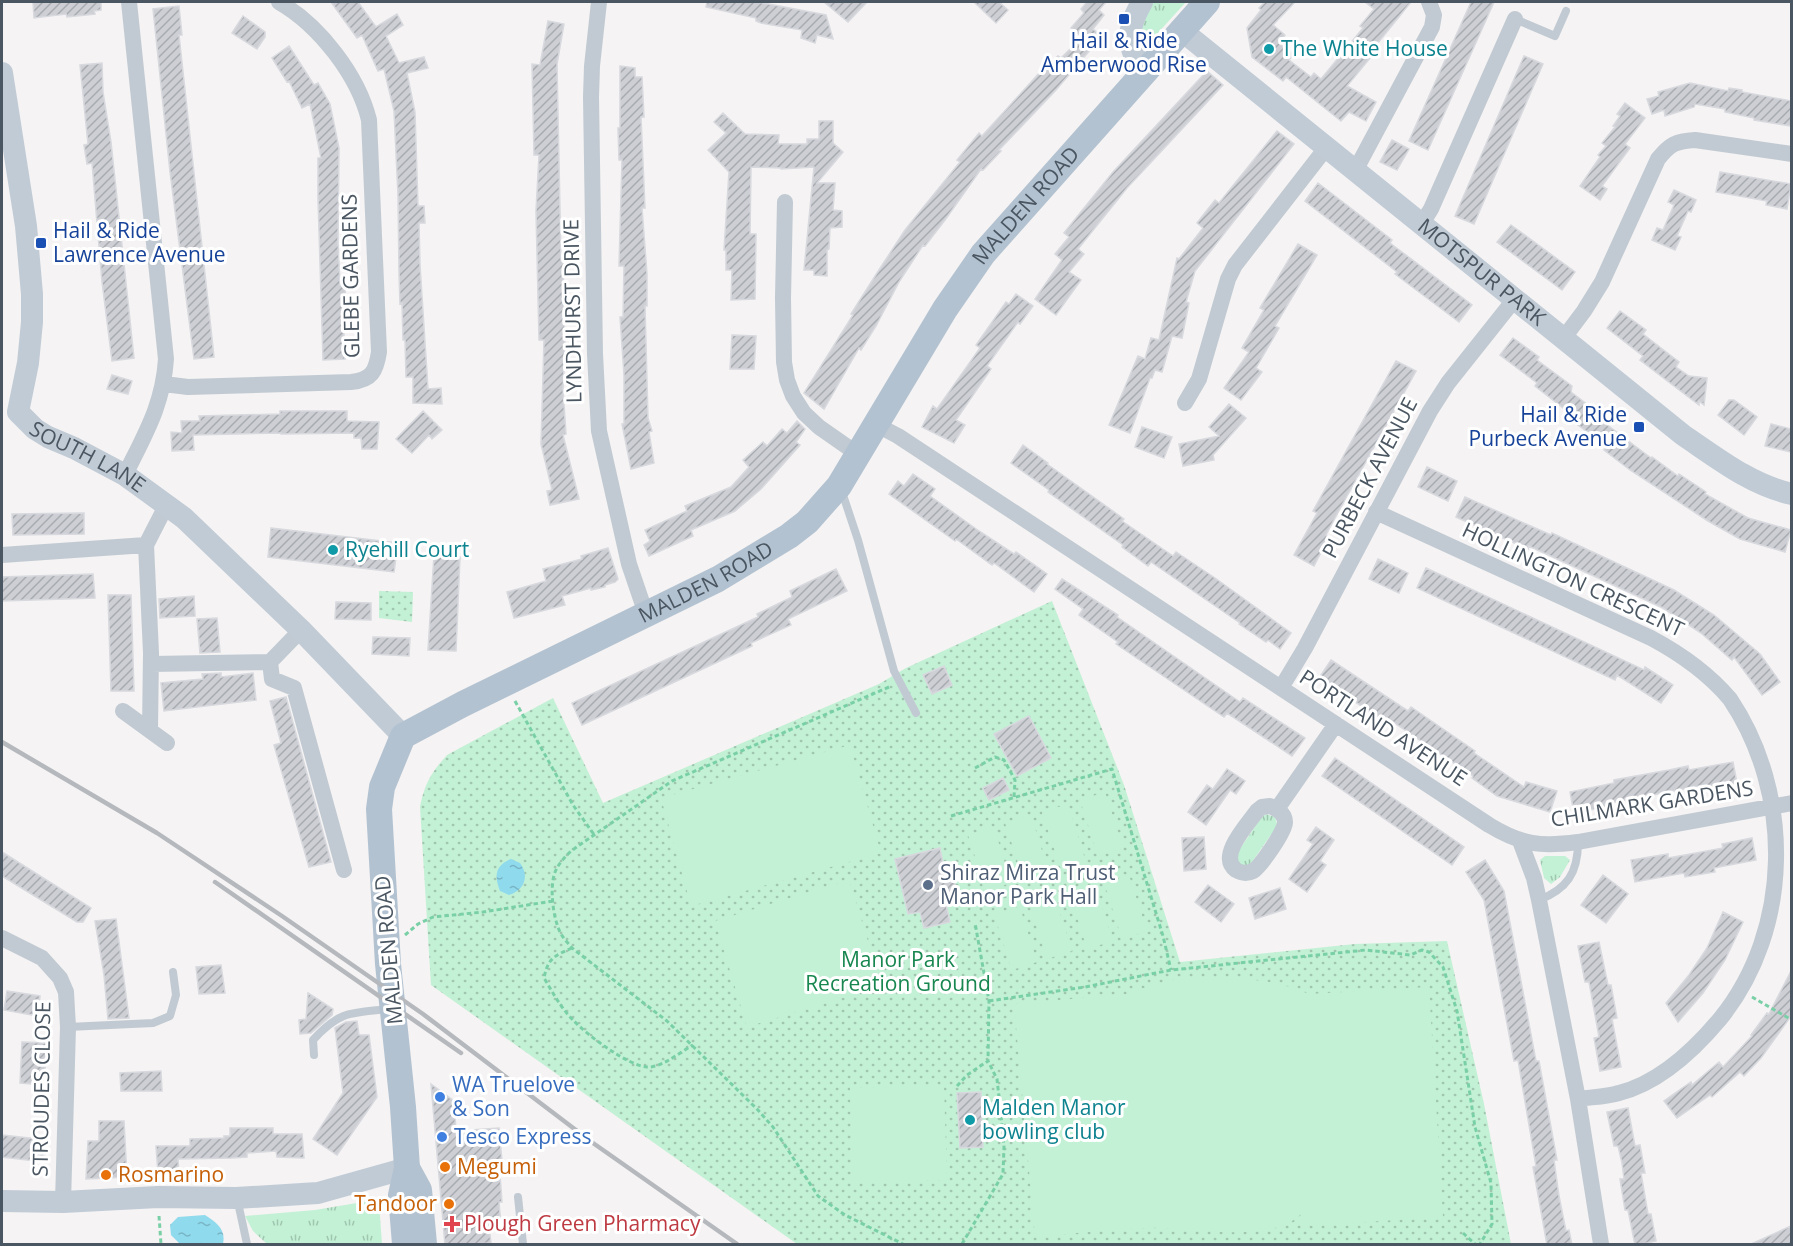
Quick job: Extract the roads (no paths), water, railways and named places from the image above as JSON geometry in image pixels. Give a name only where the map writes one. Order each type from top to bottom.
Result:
[{"type":"main road","name":"MALDEN ROAD","points":[[405,1245],[401,1195],[407,1168],[387,942],[379,809],[382,787],[403,736],[717,579],[789,536],[812,517],[839,486],[940,318],[983,254],[1207,2]]},
{"type":"main road","name":"MALDEN ROAD","points":[[407,1168],[419,1190],[424,1245]]},
{"type":"street","points":[[125,475],[150,423],[164,384],[166,358],[129,2]]},
{"type":"street","name":"GLEBE GARDENS","points":[[164,384],[188,387],[362,381],[368,378],[377,364],[379,352],[369,120],[365,102],[333,50],[320,35],[279,2]]},
{"type":"street","name":"LYNDHURST DRIVE","points":[[599,2],[591,96],[595,354],[599,431],[629,564],[646,614]]},
{"type":"street","points":[[1142,2],[1131,21],[1131,40],[1134,57],[1144,71]]},
{"type":"street","points":[[1355,171],[1432,27],[1434,15],[1429,2]]},
{"type":"street","points":[[1421,225],[1431,209],[1515,19]]},
{"type":"street","name":"MOTSPUR PARK","points":[[1181,30],[1653,412],[1729,467],[1767,486],[1791,494]]},
{"type":"street","name":"SOUTH LANE","points":[[2,73],[7,133],[26,226],[32,294],[28,363],[10,413],[48,437],[125,475],[192,525],[301,630],[403,736]]},
{"type":"street","points":[[1563,339],[1602,282],[1658,159],[1668,146],[1681,141],[1695,140],[1791,154]]},
{"type":"street","points":[[1185,403],[1199,380],[1228,279],[1235,265],[1326,148]]},
{"type":"street","points":[[785,202],[783,297],[784,362],[787,380],[793,396],[804,413],[819,427],[859,455]]},
{"type":"street","name":"PURBECK AVENUE","points":[[1281,688],[1305,648],[1439,396],[1514,300]]},
{"type":"street","name":"PORTLAND AVENUE","points":[[877,425],[898,436],[1490,825],[1520,841]]},
{"type":"street","points":[[150,730],[151,664],[146,545],[166,504]]},
{"type":"street","name":"HOLLINGTON CRESCENT","points":[[1376,512],[1651,638],[1687,659],[1718,686],[1741,717],[1785,805],[1782,855],[1772,927],[1741,991],[1698,1043],[1654,1078],[1619,1093],[1578,1099]]},
{"type":"street","points":[[2,555],[146,545]]},
{"type":"street","points":[[151,664],[270,662],[301,630]]},
{"type":"street","points":[[270,662],[272,679],[294,688],[344,870]]},
{"type":"street","points":[[123,711],[167,743]]},
{"type":"street","points":[[1277,809],[1336,724]]},
{"type":"street","name":"CHILMARK GARDENS","points":[[1520,841],[1553,845],[1578,842],[1785,805]]},
{"type":"street","points":[[1520,841],[1534,878],[1539,900],[1578,1099],[1601,1245]]},
{"type":"street","name":"STROUDES CLOSE","points":[[2,938],[42,958],[60,978],[66,992],[68,1027],[63,1202]]},
{"type":"street","points":[[2,1201],[63,1202],[158,1197],[237,1198],[318,1193],[407,1168]]},
{"type":"lane","points":[[1515,19],[1555,36],[1566,11]]},
{"type":"lane","points":[[839,486],[858,540],[894,671],[916,713]]},
{"type":"lane","points":[[1539,900],[1555,894],[1566,883],[1578,860],[1578,842]]},
{"type":"lane","points":[[68,1027],[153,1023],[170,1016],[176,995],[173,972]]},
{"type":"lane","points":[[314,1055],[313,1040],[327,1024],[336,1018],[347,1013],[393,1008]]},
{"type":"lane","points":[[518,1197],[523,1245]]},
{"type":"lane","points":[[237,1198],[247,1245]]},
{"type":"water","points":[[511,859],[520,863],[525,878],[522,887],[509,895],[500,891],[497,872],[502,864]]},
{"type":"water","points":[[205,1215],[222,1230],[223,1244],[180,1244],[171,1235],[170,1225],[178,1217]]},
{"type":"railway","points":[[2,742],[157,833],[282,916],[423,1014],[593,1143],[737,1244]]},
{"type":"railway","points":[[215,882],[461,1053]]},
{"type":"place","name":"Hail & Ride Amberwood Rise","points":[[1124,19]]},
{"type":"place","name":"The White House","points":[[1269,49]]},
{"type":"place","name":"Hail & Ride Lawrence Avenue","points":[[41,243]]},
{"type":"place","name":"Hail & Ride Purbeck Avenue","points":[[1639,427]]},
{"type":"place","name":"Ryehill Court","points":[[333,550]]},
{"type":"place","name":"Shiraz Mirza Trust Manor Park Hall","points":[[928,885]]},
{"type":"place","name":"WA Truelove & Son","points":[[440,1097]]},
{"type":"place","name":"Malden Manor bowling club","points":[[970,1120]]},
{"type":"place","name":"Tesco Express","points":[[442,1137]]},
{"type":"place","name":"Megumi","points":[[445,1167]]},
{"type":"place","name":"Rosmarino","points":[[106,1175]]},
{"type":"place","name":"Tandoor","points":[[449,1204]]},
{"type":"place","name":"Plough Green Pharmacy","points":[[452,1224]]},
{"type":"park label","name":"Manor Park Recreation Ground","points":[[898,972]]}]
